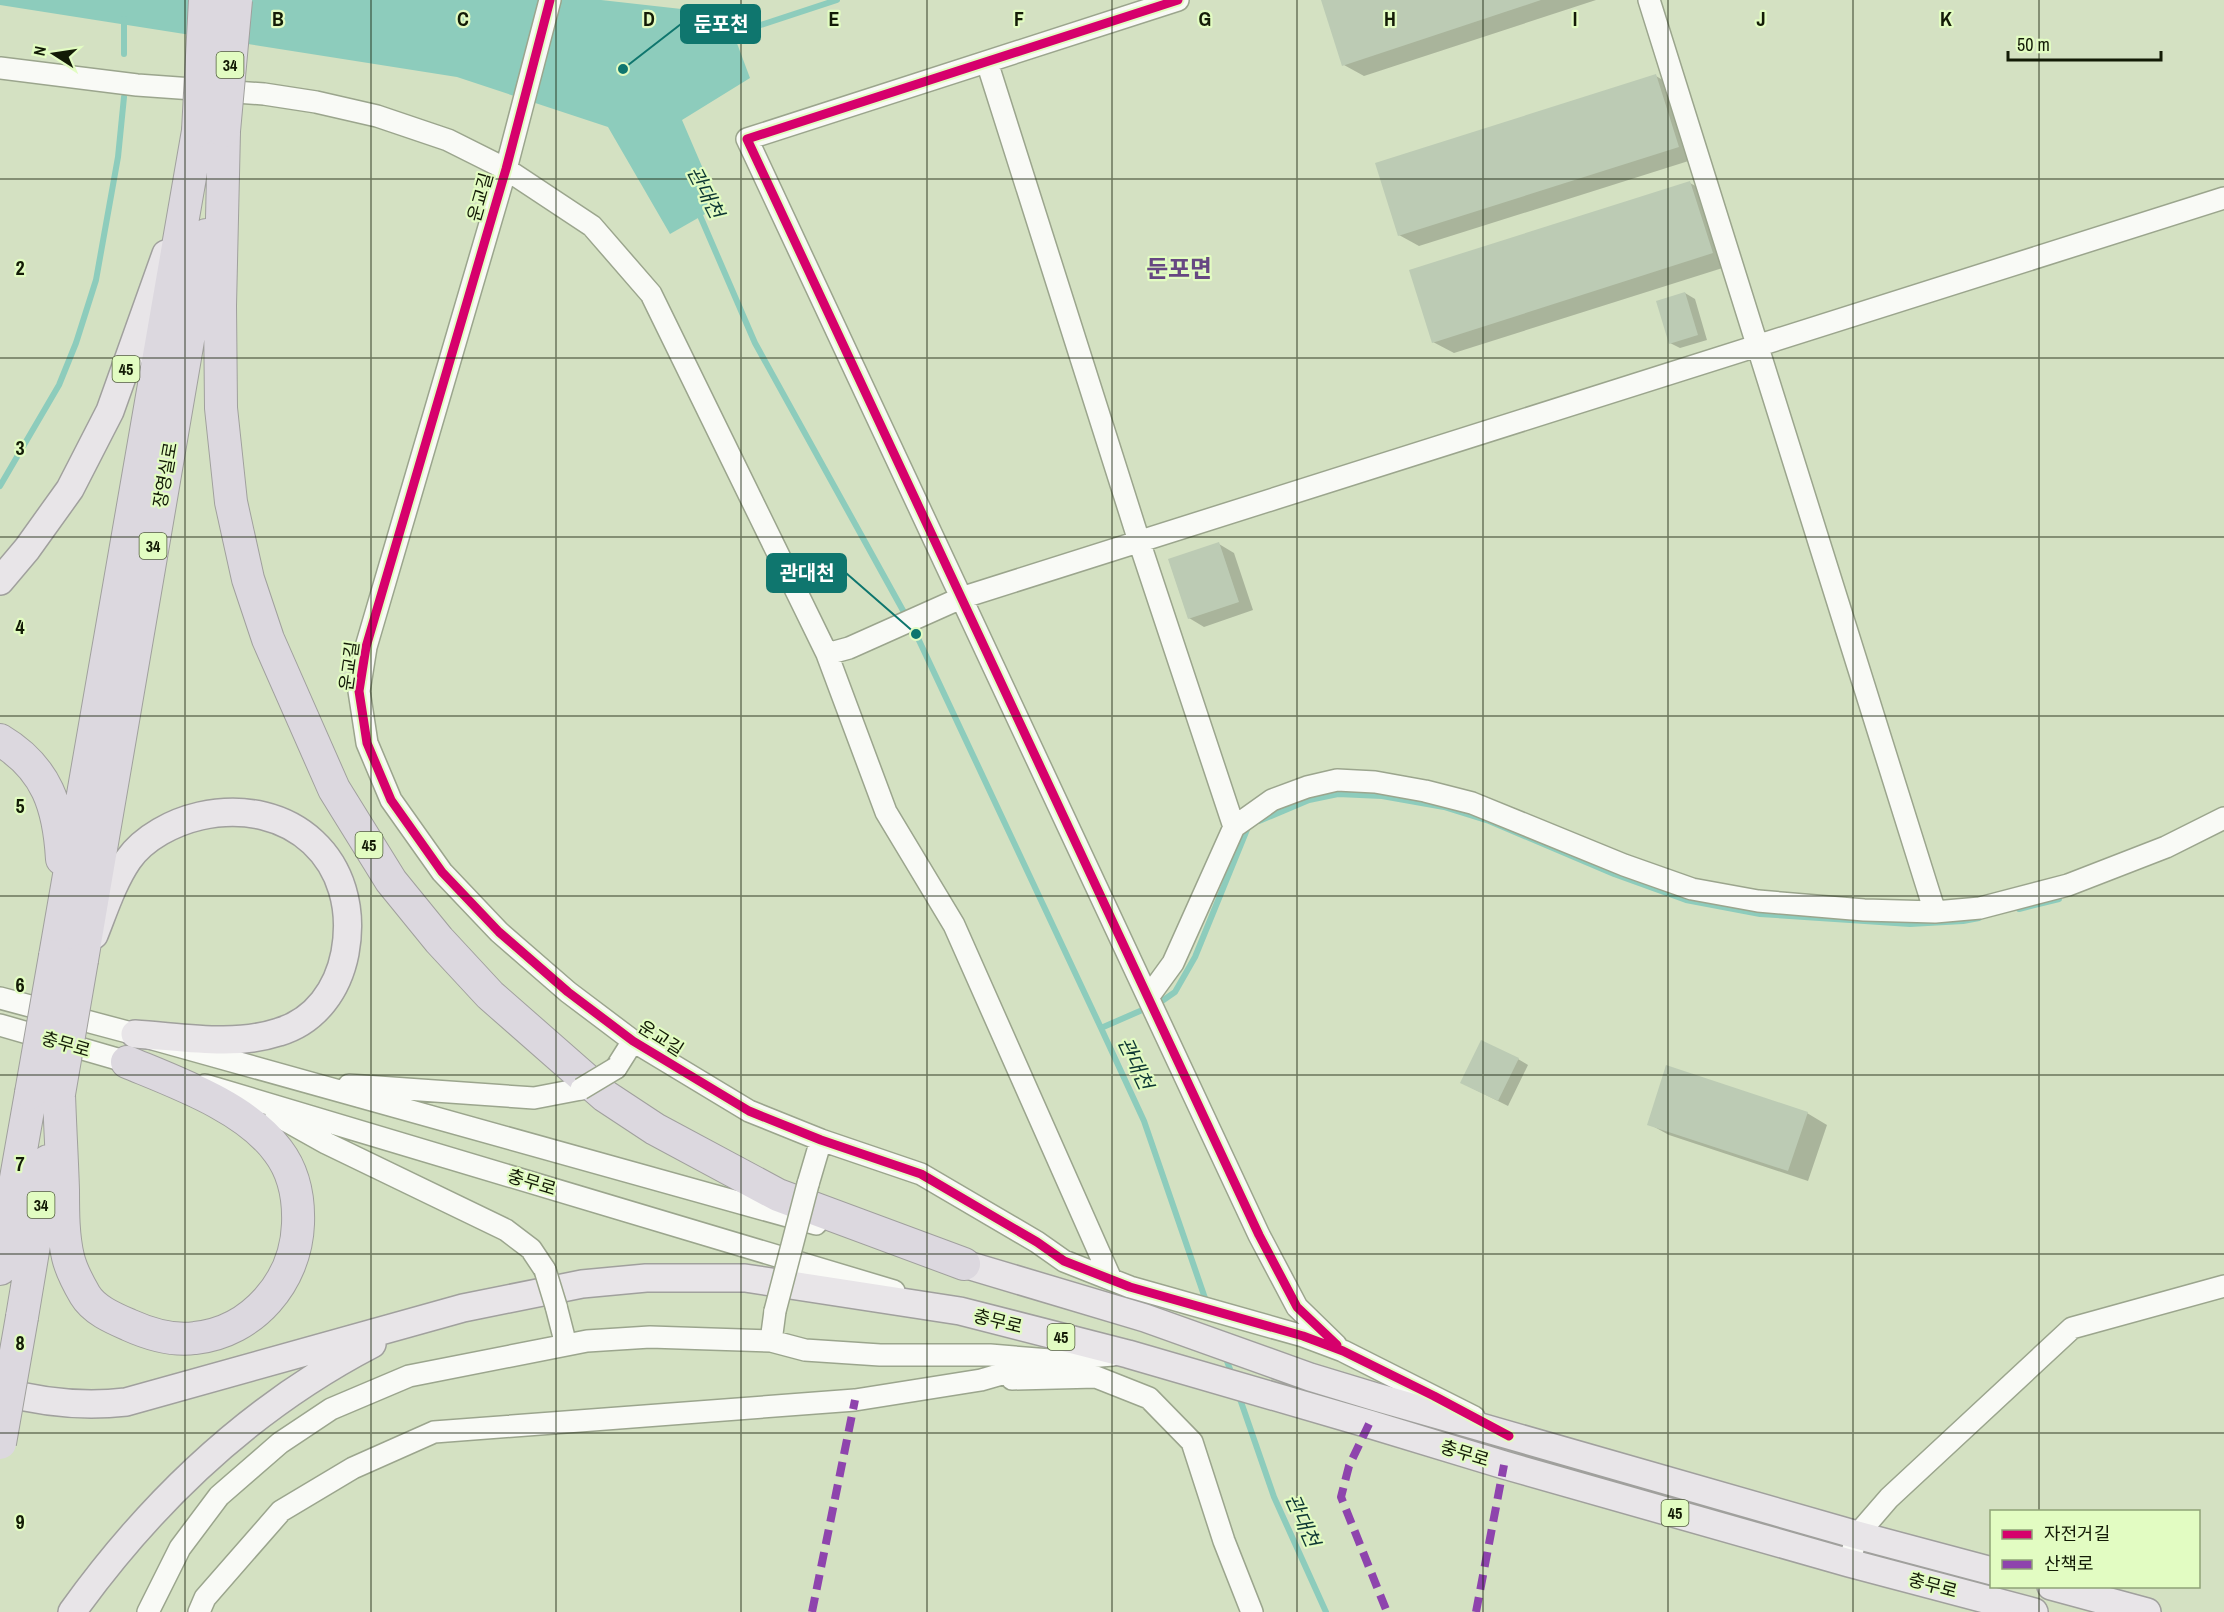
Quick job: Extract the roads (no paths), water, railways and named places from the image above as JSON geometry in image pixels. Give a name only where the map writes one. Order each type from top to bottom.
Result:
[{"type":"highway","name":"34","points":[[205,0],[211,131]]},
{"type":"highway","name":"34","points":[[211,131],[236,0]]},
{"type":"highway","name":"장영실로","points":[[68,958],[211,131]]},
{"type":"highway","name":"45","points":[[211,131],[220,306],[221,408],[231,502],[248,579],[268,639],[334,789],[391,881],[439,940],[490,995],[605,1096],[655,1129],[778,1195],[964,1264]]},
{"type":"highway","points":[[0,740],[31,763],[43,779],[52,798],[57,819],[63,873],[68,958]]},
{"type":"highway","name":"34","points":[[0,1443],[22,1317],[45,1093],[68,958]]},
{"type":"highway","points":[[45,1093],[68,1257],[86,1297],[98,1309],[116,1320],[156,1334],[176,1338],[194,1338],[215,1334],[234,1326],[253,1315],[284,1280],[293,1258],[298,1235],[299,1214],[296,1189],[278,1150],[239,1116],[188,1088],[131,1048]]},
{"type":"highway","name":"34","points":[[0,1269],[45,1093]]},
{"type":"main road","name":"45","points":[[0,581],[27,549],[70,489],[110,411],[211,131]]},
{"type":"main road","points":[[68,958],[128,860],[139,847],[153,837],[180,823],[204,815],[227,813],[268,818],[292,827],[307,836],[331,861],[346,898],[349,920],[347,940],[343,964],[336,984],[313,1014],[296,1026],[279,1032],[232,1040],[131,1048]]},
{"type":"main road","name":"충무로","points":[[964,1264],[1145,1318],[1310,1377],[1509,1436],[1990,1570]]},
{"type":"main road","name":"45","points":[[0,1392],[61,1404],[95,1406],[126,1402],[463,1308],[582,1284],[645,1278],[745,1278],[960,1311]]},
{"type":"main road","points":[[72,1612],[130,1536],[174,1489],[244,1428],[324,1371],[370,1345],[415,1325],[463,1308]]},
{"type":"main road","name":"충무로","points":[[960,1311],[1128,1354],[1504,1465],[1850,1563],[2034,1612]]},
{"type":"main road","points":[[2055,1588],[2147,1612]]},
{"type":"street","name":"운교길","points":[[550,0],[508,162],[366,647],[359,691],[367,743],[391,800],[442,872],[498,932],[568,992],[633,1041],[749,1111],[821,1140],[921,1174],[1037,1242],[1064,1261],[1110,1277],[1130,1287],[1303,1336],[1343,1351]]},
{"type":"street","points":[[1178,0],[747,140],[956,600],[1149,996],[1249,1214],[1296,1307],[1343,1351],[1434,1395],[1509,1436]]},
{"type":"street","points":[[1649,0],[1935,912]]},
{"type":"street","points":[[987,62],[1139,541],[1234,827]]},
{"type":"street","points":[[0,68],[137,84],[264,93],[377,116],[508,162],[592,226],[651,294],[827,654],[886,812],[954,925],[1110,1277]]},
{"type":"street","points":[[827,654],[849,648],[956,600],[2224,198]]},
{"type":"street","points":[[1149,996],[1173,963],[1234,827],[1272,800],[1307,787],[1337,780],[1375,782],[1472,803],[1624,865],[1692,889],[1758,901],[1864,910],[1935,912],[1980,909],[2068,885],[2166,847],[2224,818]]},
{"type":"street","name":"충무로","points":[[0,998],[131,1048],[238,1095],[960,1311]]},
{"type":"street","name":"충무로","points":[[0,1025],[304,1082],[964,1264]]},
{"type":"street","points":[[304,1082],[534,1098],[581,1089],[616,1068],[633,1041]]},
{"type":"street","points":[[238,1095],[326,1143],[506,1230],[531,1249],[545,1270],[566,1345]]},
{"type":"street","points":[[771,1341],[775,1311],[821,1140]]},
{"type":"street","points":[[1850,1563],[1857,1535],[1889,1498],[2072,1328],[2224,1286]]},
{"type":"street","points":[[148,1612],[180,1548],[219,1496],[280,1443],[331,1409],[409,1376],[587,1341],[651,1337],[771,1341],[805,1350],[859,1354],[990,1355],[1050,1360],[1128,1354]]},
{"type":"street","points":[[199,1612],[205,1598],[281,1511],[353,1468],[434,1432],[855,1400],[981,1380],[1050,1360]]},
{"type":"street","points":[[981,1380],[1096,1377],[1149,1398],[1192,1442],[1224,1541],[1252,1612]]},
{"type":"water","points":[[0,0],[601,0],[726,14],[750,78],[682,120],[719,206],[670,234],[608,127],[457,77],[0,5]]},
{"type":"waterway","points":[[727,36],[837,0]]},
{"type":"waterway","points":[[124,19],[124,54]]},
{"type":"waterway","points":[[0,486],[59,385],[76,343],[96,280],[118,157],[124,97]]},
{"type":"waterway","name":"관대천","points":[[698,211],[755,343],[916,634],[1101,1028],[1144,1121],[1207,1304]]},
{"type":"waterway","points":[[1259,821],[1309,800],[1338,794],[1382,796],[1444,807],[1489,821],[1614,874],[1686,900],[1760,914],[1910,924],[1979,918]]},
{"type":"waterway","points":[[1162,1001],[1175,992],[1195,957],[1248,827]]},
{"type":"waterway","points":[[2019,909],[2059,899]]},
{"type":"waterway","points":[[1101,1028],[1140,1011]]},
{"type":"waterway","name":"관대천","points":[[1225,1356],[1233,1377]]},
{"type":"waterway","name":"관대천","points":[[1239,1396],[1274,1497],[1326,1612]]},
{"type":"place","name":"둔포천","points":[[623,69]]},
{"type":"place","name":"관대천","points":[[916,634]]},
{"type":"district","name":"둔포면","points":[[1179,268]]}]
